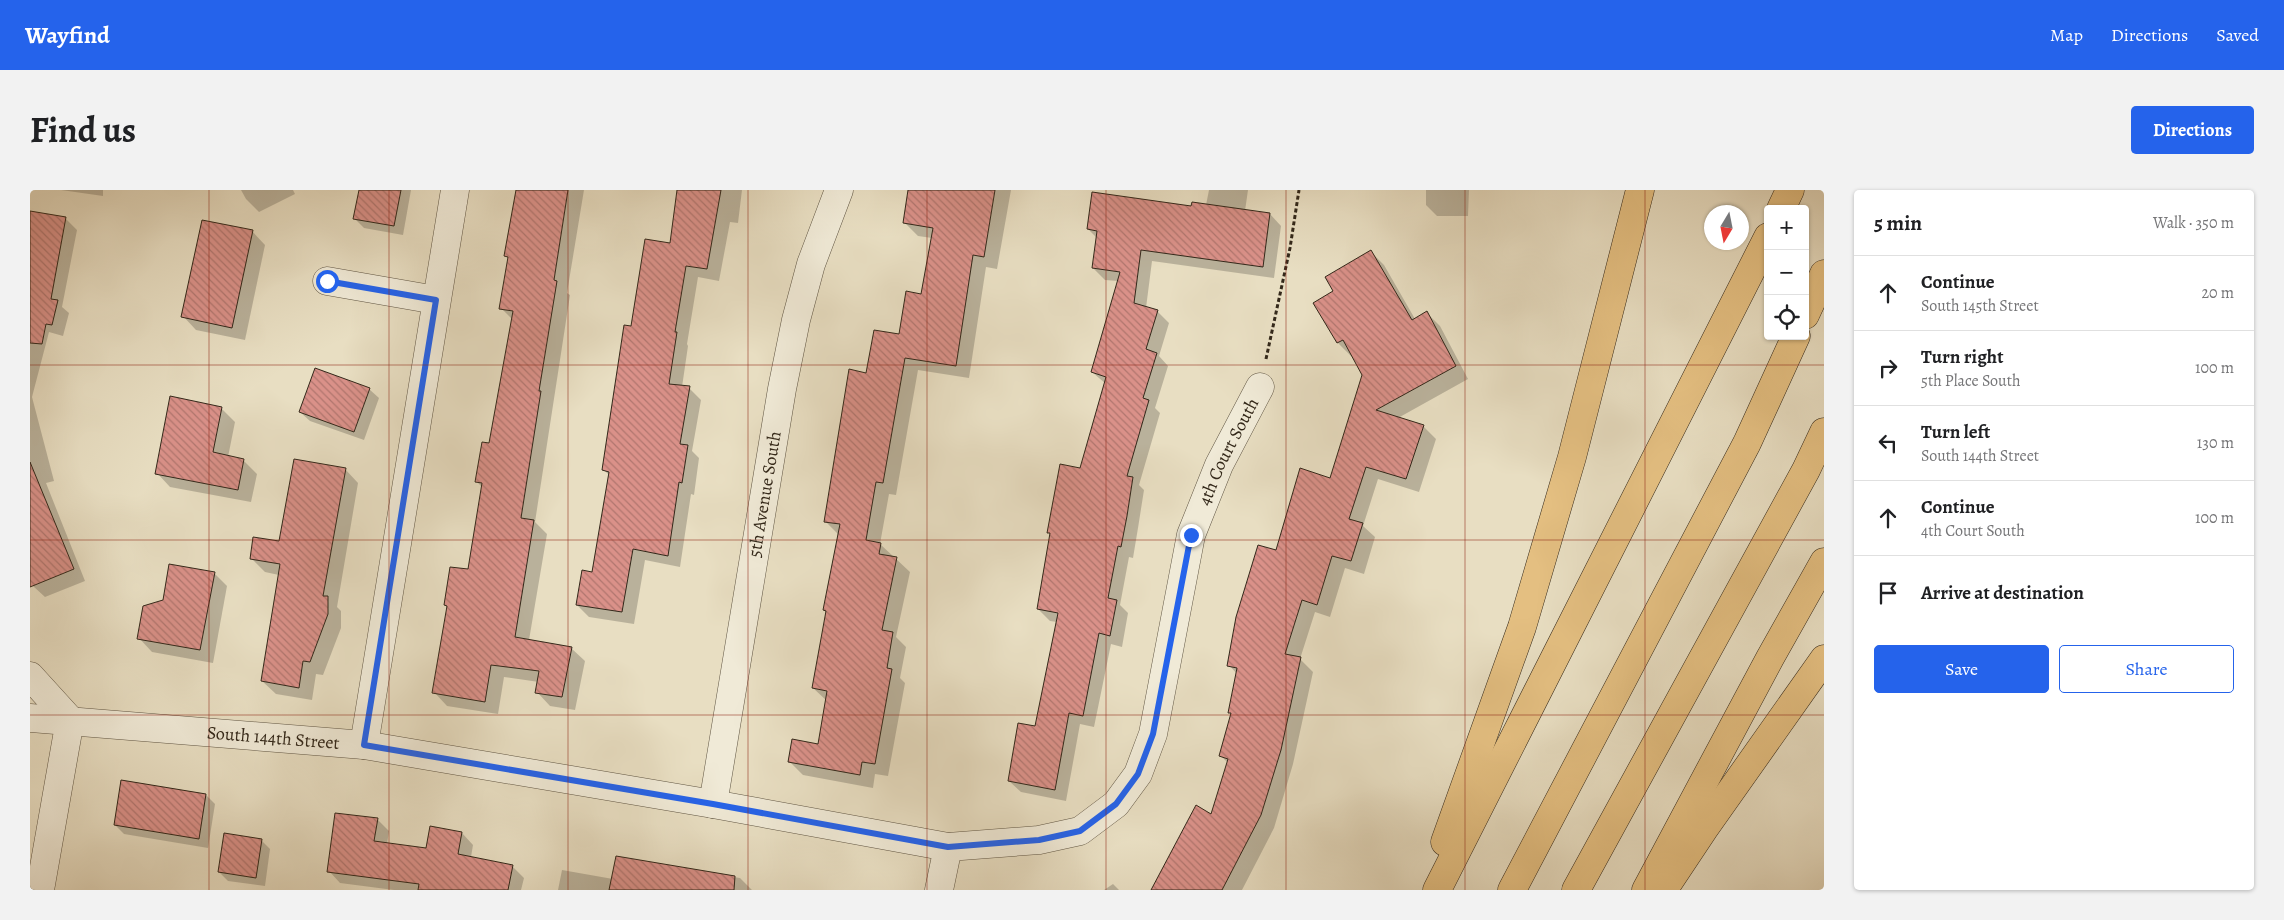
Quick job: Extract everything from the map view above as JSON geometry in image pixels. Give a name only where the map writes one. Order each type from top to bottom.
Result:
[{"type":"highway","points":[[1427,890],[1522,626],[1572,457],[1640,190]]},
{"type":"highway","points":[[1783,205],[1790,190]]},
{"type":"highway","points":[[1437,890],[1764,244]]},
{"type":"highway","points":[[1809,306],[1824,274]]},
{"type":"highway","points":[[1512,890],[1747,443],[1794,340]]},
{"type":"highway","points":[[1576,890],[1806,470],[1824,432]]},
{"type":"highway","points":[[1646,890],[1770,658],[1824,562]]},
{"type":"highway","points":[[1664,890],[1704,829],[1824,659]]},
{"type":"street","points":[[364,745],[455,190]]},
{"type":"street","name":"5th Avenue South","points":[[713,804],[782,389],[796,320],[811,264],[840,190]]},
{"type":"street","points":[[327,281],[436,300]]},
{"type":"street","name":"4th Court South","points":[[948,847],[1039,840],[1080,831],[1116,804],[1138,774],[1153,734],[1191,535],[1219,465],[1260,387]]},
{"type":"street","points":[[30,676],[70,720],[40,890]]},
{"type":"street","name":"South 144th Street","points":[[30,718],[364,745],[713,804],[948,847]]},
{"type":"street","points":[[939,890],[948,847]]},
{"type":"path","points":[[1260,387],[1290,248],[1299,190]]},
{"type":"building","points":[[359,190],[401,190],[394,226],[353,219]]},
{"type":"building","points":[[516,190],[568,190],[554,280],[557,281],[521,518],[534,520],[515,637],[572,647],[562,697],[535,693],[539,671],[491,665],[485,702],[432,693],[447,606],[444,605],[450,567],[468,569],[482,483],[475,482],[482,442],[489,443],[513,311],[499,309],[508,257],[504,256]]},
{"type":"building","points":[[677,190],[721,190],[707,269],[686,266],[675,332],[677,332],[669,384],[690,386],[680,444],[688,445],[682,483],[679,482],[668,556],[633,549],[622,612],[576,605],[582,570],[592,572],[609,472],[602,470],[624,325],[631,326],[645,239],[670,243]]},
{"type":"building","points":[[908,190],[995,190],[984,257],[973,255],[956,366],[905,358],[883,483],[876,482],[866,540],[881,543],[879,554],[897,557],[882,630],[893,632],[887,668],[892,669],[875,764],[862,762],[860,775],[788,762],[792,739],[818,744],[827,691],[812,688],[826,611],[823,610],[840,524],[824,522],[849,369],[866,373],[874,330],[899,334],[906,291],[921,294],[933,228],[903,223]]},
{"type":"building","points":[[1092,192],[1191,206],[1192,202],[1270,213],[1263,267],[1141,250],[1134,303],[1158,310],[1146,349],[1157,353],[1143,398],[1149,400],[1127,476],[1133,477],[1121,547],[1118,546],[1108,598],[1117,600],[1110,636],[1099,633],[1083,716],[1069,713],[1055,790],[1008,781],[1018,723],[1035,726],[1058,613],[1037,609],[1050,533],[1047,533],[1060,464],[1080,468],[1106,377],[1091,372],[1120,272],[1092,268],[1097,231],[1087,229]]},
{"type":"building","points":[[30,211],[66,217],[51,299],[58,300],[52,325],[46,324],[42,344],[30,343]]},
{"type":"building","points":[[202,220],[253,230],[232,328],[181,317]]},
{"type":"building","points":[[1371,250],[1412,320],[1427,311],[1456,366],[1376,410],[1424,425],[1406,479],[1366,467],[1349,519],[1363,523],[1351,561],[1332,556],[1317,605],[1302,600],[1285,654],[1301,657],[1281,750],[1261,815],[1222,890],[1151,890],[1196,805],[1211,814],[1228,759],[1219,756],[1231,713],[1228,713],[1237,668],[1227,666],[1236,617],[1258,545],[1276,550],[1300,468],[1330,478],[1362,375],[1343,340],[1337,343],[1313,303],[1333,291],[1325,277]]},
{"type":"building","points":[[315,368],[370,388],[354,432],[299,412]]},
{"type":"building","points":[[170,396],[222,407],[213,452],[244,459],[238,490],[155,474]]},
{"type":"building","points":[[294,459],[346,468],[323,596],[328,596],[328,614],[310,662],[303,661],[299,688],[261,681],[280,564],[250,559],[253,537],[279,541]]},
{"type":"building","points":[[30,462],[74,569],[30,587]]},
{"type":"building","points":[[169,564],[215,572],[200,650],[137,639],[143,606],[163,600]]},
{"type":"building","points":[[121,780],[206,794],[199,839],[114,825]]},
{"type":"building","points":[[335,813],[378,818],[374,841],[426,848],[430,826],[462,832],[458,854],[513,865],[508,890],[418,890],[419,884],[327,872]]},
{"type":"building","points":[[224,833],[262,839],[256,878],[218,872]]},
{"type":"building","points":[[616,856],[735,876],[734,890],[609,890]]},
{"type":"route","points":[[327,281],[436,300],[364,745],[713,804],[948,847],[1039,840],[1080,831],[1116,804],[1138,774],[1153,734],[1191,535]]}]
